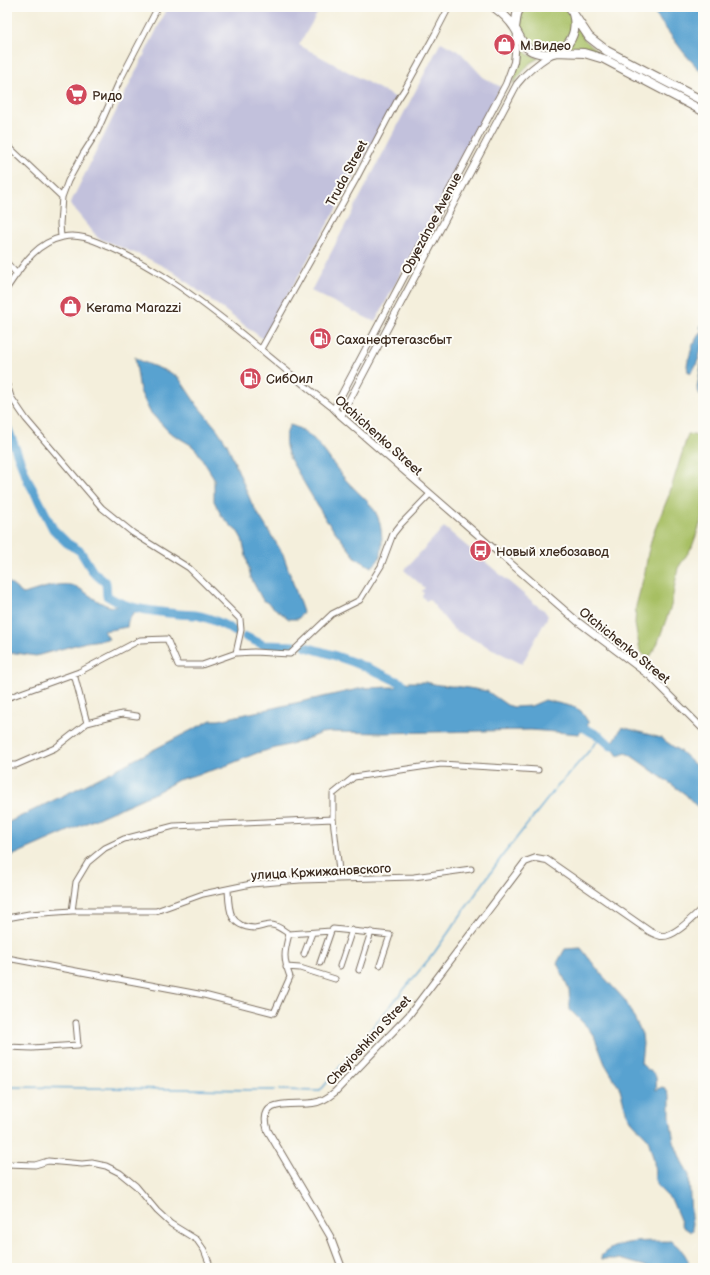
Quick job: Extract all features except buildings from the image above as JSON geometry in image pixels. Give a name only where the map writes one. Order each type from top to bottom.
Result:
[{"type":"main road","points":[[494,7],[506,17],[527,48],[534,52],[542,54],[555,52],[584,53],[604,59],[703,111]]},
{"type":"main road","points":[[516,31],[517,14],[520,7]]},
{"type":"main road","points":[[570,7],[589,37],[607,51],[703,101]]},
{"type":"main road","points":[[555,52],[563,48],[574,34],[575,16]]},
{"type":"street","points":[[61,237],[60,224],[62,197],[72,174],[97,132],[119,82],[158,7]]},
{"type":"street","name":"Truda Street","points":[[262,349],[310,264],[449,7]]},
{"type":"street","name":"Obyezdnoe Avenue","points":[[334,409],[506,84],[514,62],[516,31]]},
{"type":"street","name":"Obyezdnoe Avenue","points":[[341,416],[517,84],[524,74],[534,65],[555,52]]},
{"type":"street","points":[[7,145],[62,197]]},
{"type":"street","name":"Otchichenko Street","points":[[7,288],[34,251],[61,237],[76,236],[86,238],[134,258],[157,271],[197,299],[262,349],[294,378],[334,409],[577,621],[650,676],[703,729]]},
{"type":"street","points":[[7,262],[17,274]]},
{"type":"street","points":[[7,384],[11,397],[26,419],[102,508],[133,533],[189,568],[240,619],[242,630],[236,653]]},
{"type":"street","points":[[7,698],[74,674],[140,640],[167,639],[178,665],[202,665],[236,653],[254,652],[290,654],[332,614],[360,600],[381,566],[393,534],[430,494]]},
{"type":"street","points":[[74,674],[87,723]]},
{"type":"street","points":[[7,765],[16,765],[54,748],[87,723],[122,714],[137,716]]},
{"type":"street","points":[[340,879],[333,819],[333,794],[354,777],[441,764],[538,770]]},
{"type":"street","points":[[72,911],[76,882],[88,862],[106,848],[124,839],[174,826],[333,819]]},
{"type":"street","name":"Cheyioshkina Street","points":[[342,1268],[330,1236],[268,1130],[265,1120],[268,1111],[274,1106],[282,1103],[313,1103],[322,1101],[335,1092],[409,1015],[525,862],[536,858],[547,860],[649,931],[661,936],[670,935],[703,908]]},
{"type":"street","name":"улица Кржижановского","points":[[7,918],[29,914],[72,911],[156,911],[203,894],[251,884],[300,880],[414,877],[471,869]]},
{"type":"street","points":[[228,889],[230,913],[239,924],[255,928],[263,925],[272,925],[289,934],[331,931],[334,929],[390,935],[380,965]]},
{"type":"street","points":[[340,966],[352,930]]},
{"type":"street","points":[[320,963],[331,931]]},
{"type":"street","points":[[359,970],[371,932]]},
{"type":"street","points":[[304,954],[312,933]]},
{"type":"street","points":[[7,958],[204,995],[274,1013],[290,977],[286,967],[284,953],[289,934]]},
{"type":"street","points":[[286,967],[300,968],[335,979]]},
{"type":"street","points":[[7,1048],[78,1045],[76,1023]]},
{"type":"street","points":[[7,1164],[35,1165],[48,1161],[82,1164],[92,1163],[106,1166],[120,1173],[136,1186],[157,1211],[171,1224],[196,1240],[204,1250],[211,1268]]},
{"type":"shaded area","points":[[168,7],[321,7],[299,45],[398,99],[263,339],[172,271],[147,258],[98,238],[70,204]]},
{"type":"shaded area","points":[[441,42],[461,53],[484,78],[501,87],[375,322],[311,291]]},
{"type":"shaded area","points":[[444,527],[544,610],[548,616],[522,664],[453,629],[429,599],[426,601],[422,596],[424,593],[422,591],[425,588],[404,570]]},
{"type":"green space","points":[[526,7],[565,7],[571,19],[571,29],[566,38],[557,45],[547,48],[536,48],[527,42],[521,30],[520,24],[521,15]]},
{"type":"green space","points":[[578,25],[584,39],[599,53],[579,49],[565,49]]},
{"type":"green space","points":[[520,46],[527,54],[539,58],[530,63],[513,84],[519,56]]},
{"type":"green space","points":[[688,434],[703,437],[703,516],[692,547],[678,568],[671,606],[657,645],[650,657],[646,657],[640,651],[635,624],[636,606],[653,534],[669,495]]},
{"type":"water","points":[[655,7],[697,7],[703,13],[703,74],[684,53],[652,10]]},
{"type":"water","points":[[701,325],[703,325],[703,331],[700,328]]},
{"type":"water","points":[[703,331],[699,358],[694,369],[690,373],[689,371],[688,372],[687,365],[693,344],[696,342],[695,341],[700,332]]},
{"type":"water","points":[[703,355],[703,392],[700,395],[697,388]]},
{"type":"water","points":[[135,357],[179,378],[197,405],[217,429],[227,444],[252,504],[283,554],[303,612],[298,619],[289,619],[262,599],[251,578],[242,539],[238,532],[221,515],[214,501],[214,478],[197,451],[191,445],[169,432],[150,412],[140,391]]},
{"type":"water","points":[[290,425],[308,434],[315,440],[346,480],[367,501],[376,514],[381,532],[382,548],[378,560],[371,567],[356,558],[326,520],[290,459],[287,450],[286,434]]},
{"type":"water","points":[[7,581],[23,594],[50,586],[71,585],[109,606],[113,607],[126,604],[137,609],[128,621],[127,627],[104,631],[109,639],[86,642],[36,656],[16,653],[7,654]]},
{"type":"water","points":[[409,682],[425,682],[487,691],[507,705],[514,707],[531,706],[545,700],[574,707],[581,711],[589,723],[579,734],[531,730],[321,733],[299,742],[257,753],[223,767],[178,780],[157,792],[7,858],[7,823],[97,779],[211,720],[219,720],[363,688],[394,687]]},
{"type":"water","points":[[622,727],[661,738],[681,752],[703,772],[703,813],[685,794],[633,757],[626,753],[618,756],[611,746]]},
{"type":"water","points":[[581,948],[602,975],[625,1000],[642,1034],[643,1044],[641,1063],[655,1075],[656,1090],[662,1087],[665,1088],[670,1096],[670,1117],[674,1142],[682,1162],[689,1174],[693,1230],[691,1232],[683,1227],[672,1201],[657,1186],[655,1180],[654,1161],[648,1139],[632,1122],[626,1111],[620,1089],[605,1064],[594,1036],[570,1010],[569,989],[557,963],[565,949]]},
{"type":"water","points":[[671,1241],[684,1253],[690,1268],[652,1268],[620,1259],[602,1259],[601,1256],[616,1246],[634,1242]]},
{"type":"waterway","points":[[7,427],[28,481],[53,529],[67,543],[80,551],[93,572],[106,583],[107,596],[115,601],[141,609],[205,617],[219,622],[236,632]]},
{"type":"waterway","points":[[246,637],[264,645],[294,646]]},
{"type":"waterway","points":[[306,647],[356,663],[403,684]]},
{"type":"waterway","points":[[584,728],[601,737],[611,746],[623,745]]},
{"type":"waterway","points":[[279,1090],[320,1091],[434,953],[503,855],[557,787],[601,737]]},
{"type":"waterway","points":[[7,1087],[275,1090]]},
{"type":"place","name":"М.Видео","points":[[504,45]]},
{"type":"place","name":"Ридо","points":[[77,95]]},
{"type":"place","name":"Kerama Marazzi","points":[[70,307]]},
{"type":"place","name":"Саханефтегазсбыт","points":[[320,339]]},
{"type":"place","name":"СибОил","points":[[251,378]]},
{"type":"place","name":"Новый хлебозавод","points":[[481,551]]}]
